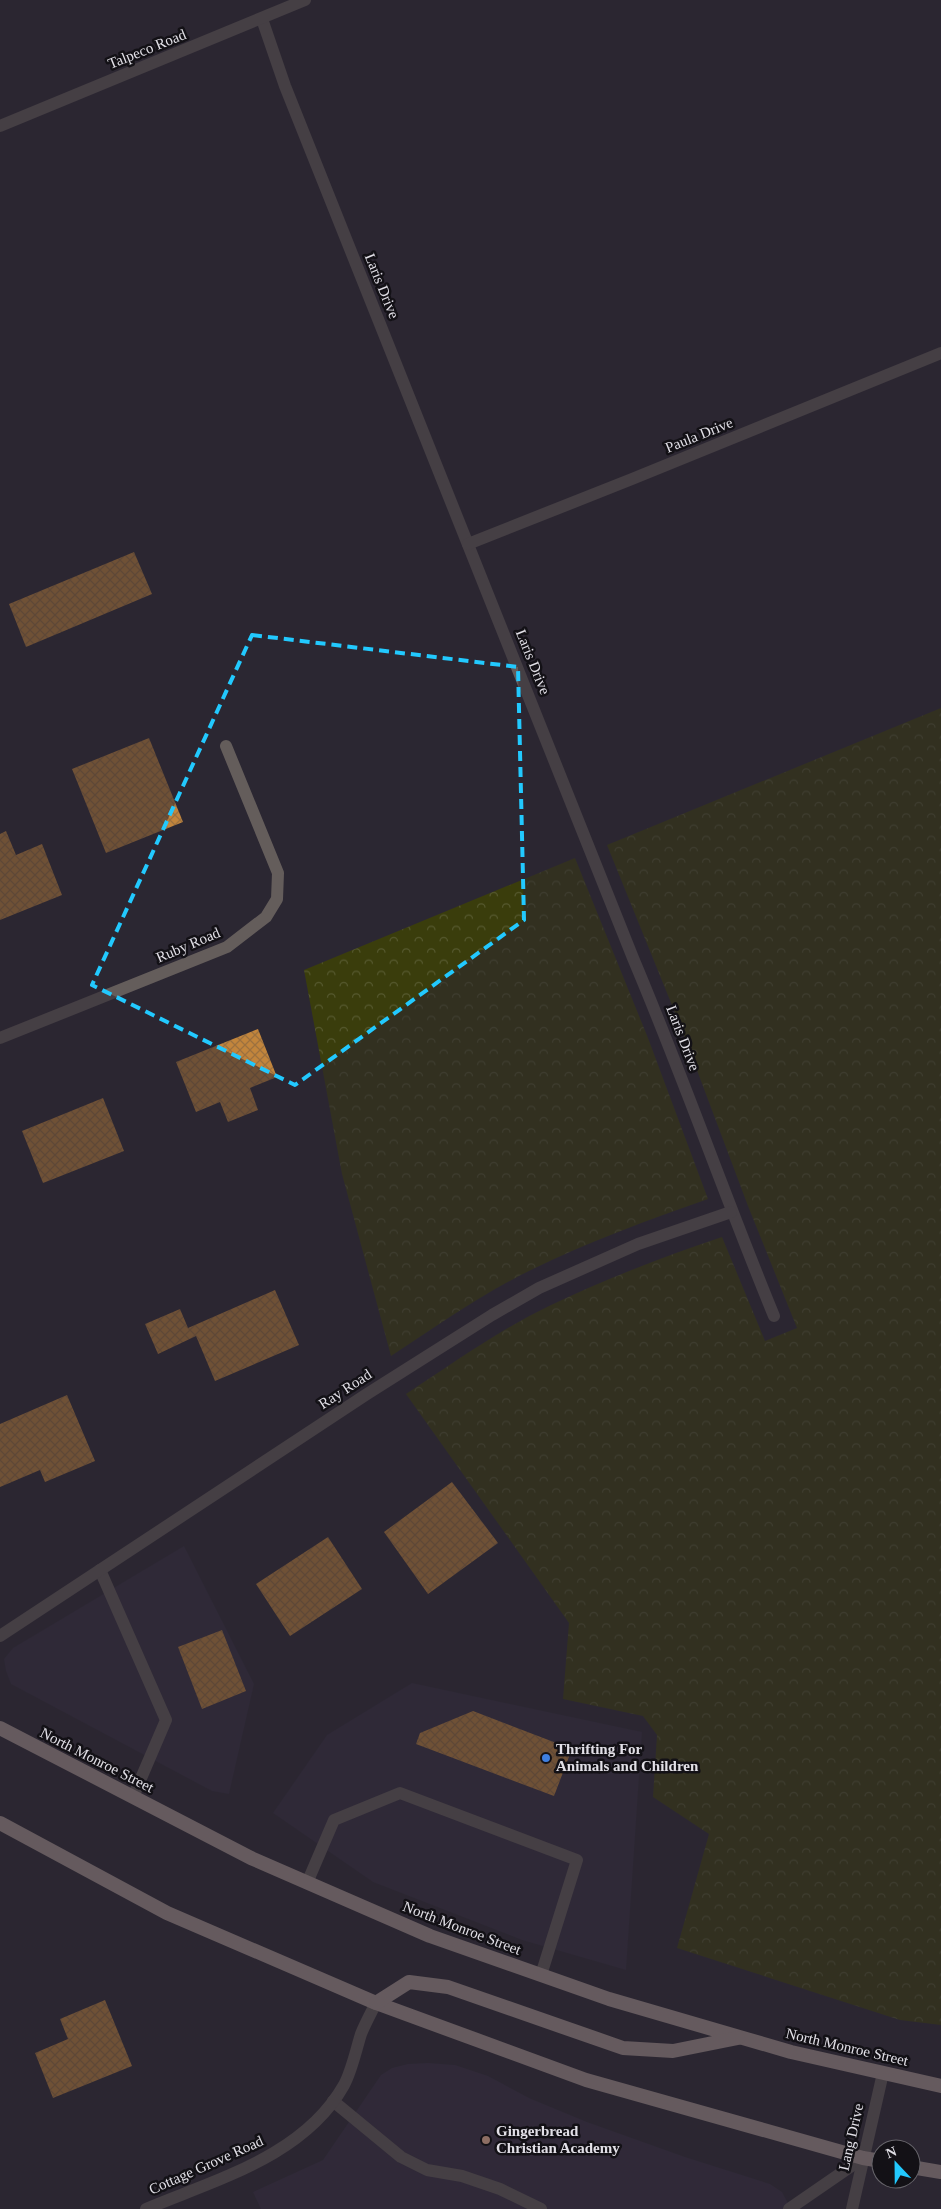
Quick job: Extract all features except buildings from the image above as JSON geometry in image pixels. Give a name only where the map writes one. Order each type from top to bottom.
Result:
[{"type":"highway","name":"North Monroe Street","points":[[0,1728],[252,1858],[430,1936],[609,1999],[791,2052],[941,2086]]},
{"type":"highway","points":[[0,1823],[167,1913],[376,2003],[586,2080],[871,2159]]},
{"type":"highway","points":[[376,2003],[409,1982],[448,1987],[622,2048],[673,2051],[742,2037]]},
{"type":"highway","points":[[921,2169],[941,2172]]},
{"type":"street","name":"Talpeco Road","points":[[0,126],[305,0]]},
{"type":"street","name":"Laris Drive","points":[[262,19],[285,86],[633,958],[664,1031],[731,1212],[774,1316]]},
{"type":"street","name":"Paula Drive","points":[[468,544],[941,353]]},
{"type":"street","name":"Ruby Road","points":[[0,1038],[227,947],[266,917],[277,899],[278,874],[226,746]]},
{"type":"street","name":"Ray Road","points":[[0,1636],[492,1315],[539,1288],[638,1244],[731,1212]]},
{"type":"street","points":[[100,1570],[166,1720],[133,1797]]},
{"type":"street","points":[[307,1882],[334,1820],[400,1793],[577,1860],[541,1975]]},
{"type":"street","name":"Cottage Grove Road","points":[[146,2209],[256,2163],[295,2140],[327,2112],[345,2083],[362,2031],[376,2003]]},
{"type":"street","name":"Lang Drive","points":[[852,2209],[862,2158],[883,2073]]},
{"type":"street","points":[[334,2101],[401,2157],[427,2170],[462,2176],[500,2189],[541,2209]]},
{"type":"street","points":[[789,2209],[862,2158]]},
{"type":"highlighted area","points":[[252,635],[518,667],[524,920],[295,1085],[92,985]]},
{"type":"shaded area","points":[[184,1546],[254,1684],[229,1794],[212,1791],[11,1684],[6,1671],[4,1659],[13,1648]]},
{"type":"shaded area","points":[[412,1683],[642,1732],[626,1970],[522,1940],[373,1882],[273,1813],[327,1735]]},
{"type":"shaded area","name":"Gingerbread Christian Academy","points":[[408,2064],[455,2065],[488,2076],[529,2098],[587,2122],[685,2157],[770,2184],[782,2192],[791,2209],[261,2209],[253,2192],[323,2160],[381,2075],[392,2068]]},
{"type":"green space","points":[[941,708],[941,2025],[900,2020],[677,1948],[709,1834],[653,1797],[657,1735],[643,1716],[563,1699],[569,1623],[406,1394],[494,1336],[530,1315],[634,1269],[722,1237],[765,1341],[797,1328],[748,1206],[680,1025],[607,845]]},
{"type":"green space","points":[[575,858],[648,1038],[708,1199],[618,1232],[531,1270],[477,1300],[391,1356],[342,1174],[304,970]]},
{"type":"place","name":"Thrifting For Animals and Children","points":[[546,1758]]},
{"type":"place","name":"Gingerbread Christian Academy","points":[[486,2140]]}]
